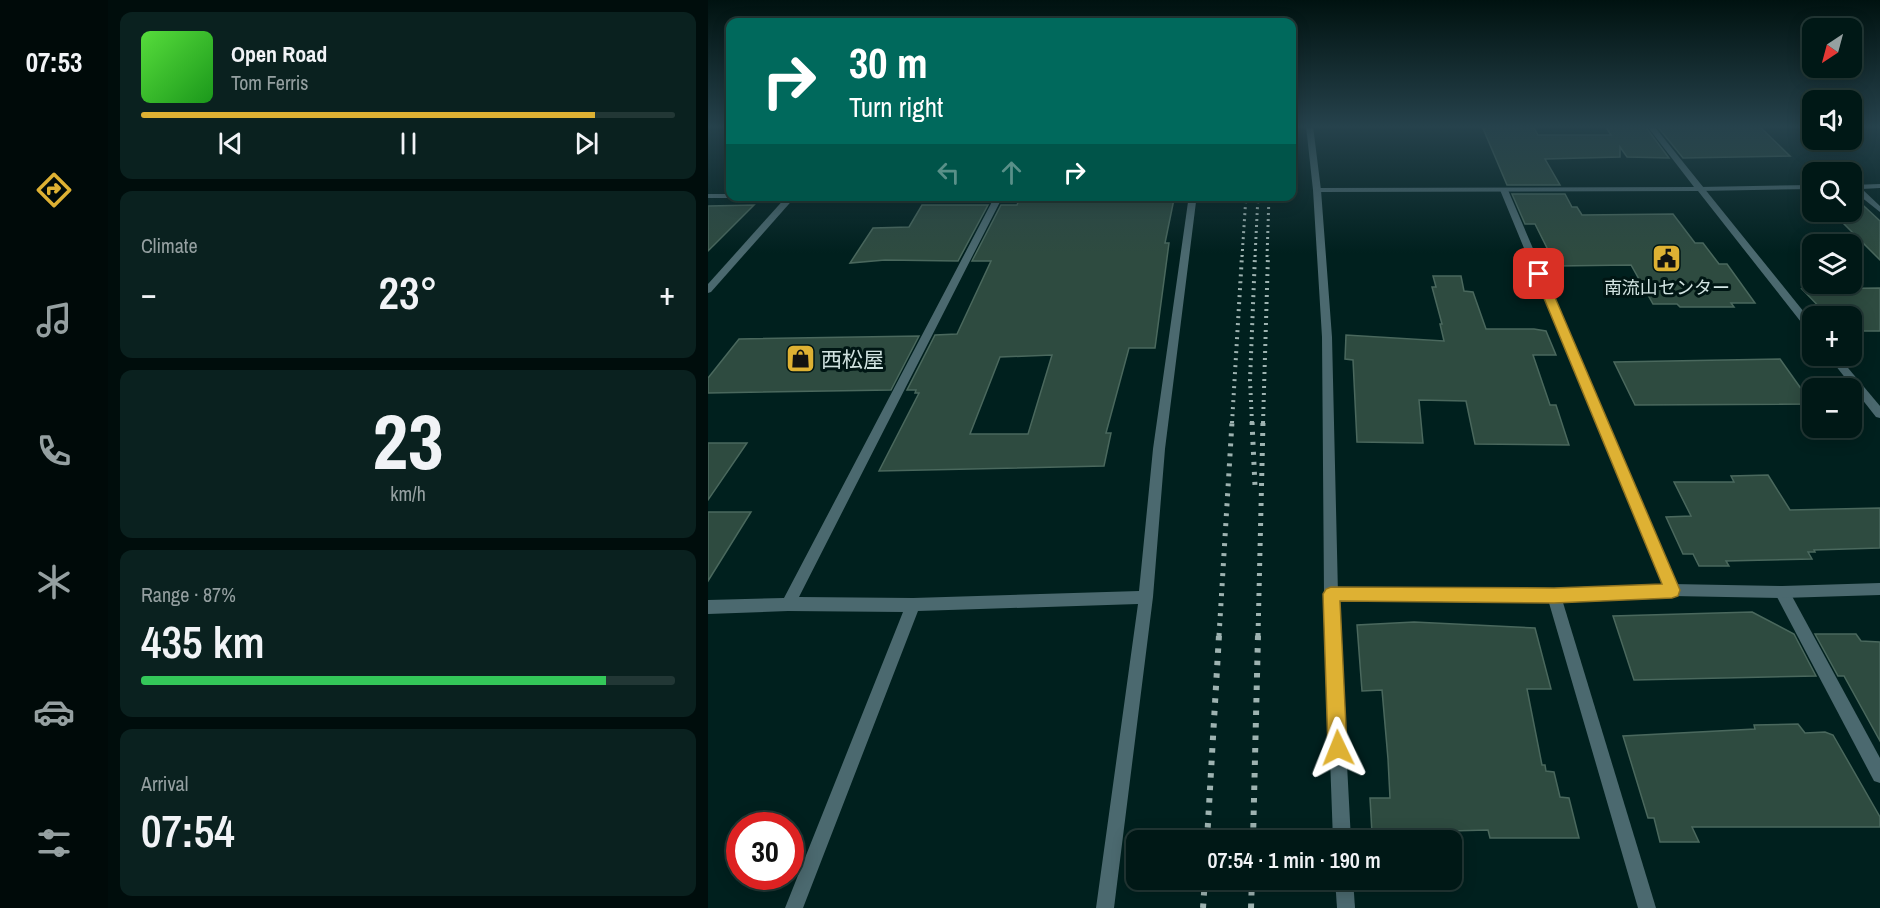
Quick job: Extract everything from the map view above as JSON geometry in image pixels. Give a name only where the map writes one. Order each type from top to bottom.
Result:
[{"type":"street","points":[[1314,168],[1327,337],[1331,594],[1342,830]]},
{"type":"street","points":[[1683,168],[1802,317]]},
{"type":"street","points":[[1862,187],[1880,186]]},
{"type":"street","points":[[1317,190],[1802,187]]},
{"type":"street","points":[[1504,190],[1672,590]]},
{"type":"street","points":[[1862,195],[1880,210]]},
{"type":"street","points":[[708,196],[726,196]]},
{"type":"street","points":[[708,290],[788,201]]},
{"type":"street","points":[[788,604],[996,201]]},
{"type":"street","points":[[1105,908],[1146,597],[1149,548],[1192,201]]},
{"type":"street","points":[[1841,366],[1880,414]]},
{"type":"street","points":[[1331,594],[1554,596],[1672,590],[1782,592],[1880,589]]},
{"type":"street","points":[[1782,592],[1880,775]]},
{"type":"street","points":[[1554,596],[1647,908]]},
{"type":"street","points":[[708,607],[788,604],[913,605],[1146,597]]},
{"type":"street","points":[[794,908],[913,605]]},
{"type":"street","points":[[1345,890],[1346,908]]},
{"type":"building","points":[[1500,168],[1550,168],[1560,185],[1507,185]]},
{"type":"building","name":"南流山センター","points":[[1512,194],[1565,194],[1572,207],[1577,207],[1582,215],[1673,214],[1695,243],[1703,243],[1719,264],[1727,264],[1755,303],[1731,303],[1734,307],[1680,307],[1677,304],[1653,304],[1631,265],[1556,266],[1535,224],[1525,224]]},
{"type":"building","points":[[1019,201],[1174,201],[1165,243],[1169,243],[1155,348],[1129,348],[1106,433],[1111,433],[1104,466],[879,471],[919,393],[915,393],[916,390],[907,390],[935,335],[957,334],[991,261],[972,261],[1001,205],[1017,205]],"holes":[[[1052,355],[1028,434],[970,434],[1000,357]]]},
{"type":"building","points":[[1862,204],[1880,221],[1880,260],[1862,242],[1862,234],[1854,234],[1842,222],[1862,222]]},
{"type":"building","points":[[754,205],[708,251],[708,206]]},
{"type":"building","points":[[922,205],[988,205],[958,261],[885,260],[850,263],[873,228],[909,227]]},
{"type":"building","points":[[1433,276],[1461,276],[1464,291],[1473,292],[1486,329],[1546,331],[1556,355],[1533,355],[1550,405],[1556,405],[1569,445],[1475,444],[1466,401],[1419,400],[1423,443],[1357,442],[1353,360],[1345,359],[1346,335],[1444,341],[1432,287],[1436,287]]},
{"type":"building","points":[[1862,288],[1880,288],[1880,331],[1862,331],[1862,306],[1818,306],[1807,294],[1862,294]]},
{"type":"building","points":[[919,336],[891,390],[708,393],[708,378],[739,339]]},
{"type":"building","points":[[1780,359],[1802,390],[1802,404],[1635,405],[1614,362]]},
{"type":"building","points":[[708,443],[747,443],[708,500]]},
{"type":"building","points":[[1768,475],[1790,510],[1880,508],[1880,548],[1814,550],[1815,552],[1808,552],[1812,559],[1726,561],[1729,566],[1699,566],[1693,554],[1683,554],[1666,517],[1691,516],[1674,482],[1734,482],[1731,476]]},
{"type":"building","points":[[708,512],[751,512],[708,581]]},
{"type":"building","points":[[1752,612],[1794,634],[1816,676],[1634,680],[1613,616]]},
{"type":"building","points":[[1414,622],[1535,628],[1551,689],[1527,689],[1542,765],[1545,765],[1546,771],[1554,772],[1560,797],[1569,798],[1579,838],[1490,838],[1488,830],[1372,830],[1370,798],[1390,798],[1388,759],[1382,690],[1362,691],[1357,625]]},
{"type":"building","points":[[1815,634],[1856,634],[1861,641],[1880,642],[1880,741],[1844,676],[1838,676]]},
{"type":"building","points":[[1798,724],[1805,733],[1825,732],[1833,735],[1880,817],[1880,827],[1692,827],[1699,842],[1660,842],[1654,818],[1648,818],[1623,736],[1755,729],[1754,725]]},
{"type":"railway","points":[[1242,257],[1246,201]]},
{"type":"railway","points":[[1255,257],[1258,201]]},
{"type":"railway","points":[[1267,257],[1269,201]]},
{"type":"railway","points":[[1232,423],[1242,255]]},
{"type":"railway","points":[[1252,423],[1250,380],[1255,255]]},
{"type":"railway","points":[[1263,423],[1268,255]]},
{"type":"railway","points":[[1219,636],[1232,422]]},
{"type":"railway","points":[[1252,422],[1255,486]]},
{"type":"railway","points":[[1258,636],[1263,422]]},
{"type":"railway","points":[[1208,830],[1219,635]]},
{"type":"railway","points":[[1253,830],[1258,635]]},
{"type":"railway","points":[[1203,908],[1204,890]]},
{"type":"railway","points":[[1251,908],[1252,890]]},
{"type":"place","name":"南流山センター","points":[[1667,258]]},
{"type":"place","name":"西松屋","points":[[800,359]]},
{"type":"route","points":[[1338,748],[1331,594],[1554,596],[1672,590],[1539,274]]}]
